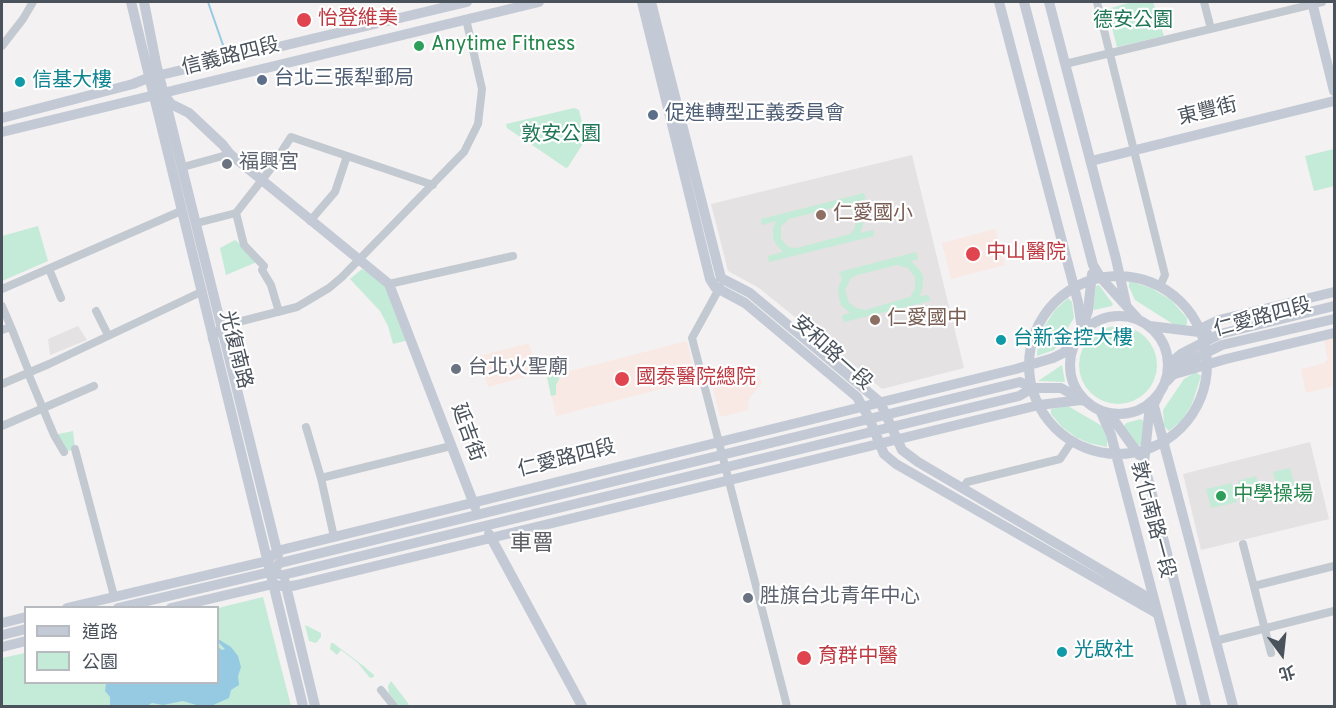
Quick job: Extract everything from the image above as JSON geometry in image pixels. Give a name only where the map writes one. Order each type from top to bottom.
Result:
[{"type":"main road","name":"光復南路","points":[[131,2],[154,77],[181,211],[303,706]]},
{"type":"main road","name":"光復南路","points":[[144,2],[154,77]]},
{"type":"main road","name":"信義路四段","points":[[2,118],[154,77],[463,2]]},
{"type":"main road","points":[[463,2],[466,19]]},
{"type":"main road","name":"信義路四段","points":[[2,132],[539,2]]},
{"type":"main road","points":[[642,2],[710,279],[722,285]]},
{"type":"main road","points":[[651,2],[722,285]]},
{"type":"main road","points":[[999,2],[1074,288],[1080,314],[1078,335]]},
{"type":"main road","points":[[1024,2],[1096,279],[1088,311],[1070,353],[1069,370],[1074,387],[1083,400],[1100,410],[1113,414],[1132,412],[1149,403],[1159,394],[1168,374],[1164,344],[1150,326],[1121,315],[1102,318],[1078,335]]},
{"type":"main road","points":[[1049,2],[1126,304]]},
{"type":"main road","points":[[1316,2],[1335,91]]},
{"type":"main road","name":"光復南路","points":[[158,94],[183,167],[315,706]]},
{"type":"main road","points":[[158,94],[189,113],[230,154],[389,284]]},
{"type":"main road","name":"東豐街","points":[[1091,161],[1335,101]]},
{"type":"main road","points":[[1120,276],[1141,279],[1160,286],[1182,303],[1193,316],[1204,344],[1202,394],[1196,407],[1185,423],[1163,441],[1140,450],[1115,453],[1095,450],[1072,441],[1053,425],[1039,405],[1033,388],[1029,365],[1034,338],[1041,321],[1055,302],[1074,288],[1096,279],[1120,276]]},
{"type":"main road","points":[[1096,279],[1126,304],[1139,320]]},
{"type":"main road","name":"延吉街","points":[[389,284],[472,502],[582,706]]},
{"type":"main road","name":"安和路一段","points":[[722,285],[750,293],[879,402],[902,450],[918,462],[1154,601]]},
{"type":"main road","name":"安和路一段","points":[[722,285],[847,388],[863,406],[884,454],[896,464],[1158,614]]},
{"type":"main road","name":"仁愛路四段","points":[[1204,344],[1219,320],[1335,292]]},
{"type":"main road","name":"仁愛路四段","points":[[1168,374],[1204,344],[1220,334],[1335,306]]},
{"type":"main road","name":"仁愛路四段","points":[[1150,326],[1204,344],[1222,345],[1335,319]]},
{"type":"main road","name":"仁愛路四段","points":[[1168,374],[1181,354],[1204,344],[1335,333]]},
{"type":"main road","name":"仁愛路四段","points":[[277,551],[1029,365],[1063,353],[1078,335]]},
{"type":"main road","name":"仁愛路四段","points":[[83,606],[116,602],[268,567],[478,513],[1020,382],[1033,388],[1061,388],[1083,400]]},
{"type":"main road","name":"仁愛路四段","points":[[268,567],[283,575],[1023,395],[1033,388]]},
{"type":"main road","name":"敦化南路一段","points":[[1140,450],[1149,414],[1159,394]]},
{"type":"main road","points":[[180,606],[273,584],[286,587],[1039,405],[1083,400]]},
{"type":"main road","name":"敦化南路一段","points":[[1154,406],[1233,706]]},
{"type":"main road","name":"敦化南路一段","points":[[1100,410],[1116,423],[1140,450],[1206,706]]},
{"type":"main road","name":"敦化南路一段","points":[[1100,410],[1111,435],[1182,706]]},
{"type":"main road","points":[[268,567],[277,551]]},
{"type":"main road","points":[[2,621],[24,617]]},
{"type":"main road","points":[[2,634],[24,629]]},
{"type":"main road","points":[[2,647],[24,642]]},
{"type":"street","points":[[2,46],[33,2]]},
{"type":"street","points":[[1097,2],[1165,275],[1160,286]]},
{"type":"street","points":[[1204,2],[1211,29]]},
{"type":"street","points":[[1065,64],[1316,2]]},
{"type":"street","points":[[212,339],[222,326],[297,307],[315,298],[342,277],[464,152],[474,134],[480,115],[482,82],[466,19]]},
{"type":"street","points":[[196,223],[236,213],[263,179],[291,137],[433,185]]},
{"type":"street","points":[[183,167],[230,154]]},
{"type":"street","points":[[310,221],[335,192],[347,156]]},
{"type":"street","points":[[2,289],[181,211]]},
{"type":"street","points":[[236,213],[244,245],[264,266],[262,270],[271,285],[279,312]]},
{"type":"street","points":[[389,284],[513,256]]},
{"type":"street","points":[[49,269],[61,298]]},
{"type":"street","points":[[722,285],[693,338],[787,706]]},
{"type":"street","points":[[2,384],[201,292]]},
{"type":"street","points":[[2,306],[54,435],[64,452]]},
{"type":"street","points":[[96,311],[108,335]]},
{"type":"street","points":[[2,330],[11,327]]},
{"type":"street","points":[[2,426],[94,386]]},
{"type":"street","points":[[306,427],[321,478],[334,537]]},
{"type":"street","points":[[963,488],[967,482],[1060,459],[1072,441]]},
{"type":"street","points":[[321,478],[451,447]]},
{"type":"street","points":[[75,449],[116,602]]},
{"type":"street","points":[[1243,544],[1271,653]]},
{"type":"street","points":[[1254,586],[1335,566]]},
{"type":"street","points":[[1215,641],[1335,611]]},
{"type":"street","points":[[381,690],[394,706]]},
{"type":"shaded area","points":[[912,155],[964,368],[882,389],[864,374],[860,375],[857,368],[833,348],[828,349],[827,343],[759,288],[728,271],[711,204]]},
{"type":"shaded area","name":"中山醫院","points":[[995,229],[1005,265],[951,279],[942,243]]},
{"type":"shaded area","points":[[78,326],[87,340],[50,355],[48,339]]},
{"type":"shaded area","points":[[1334,337],[1334,386],[1306,393],[1301,369],[1325,363],[1328,360],[1324,340]]},
{"type":"shaded area","name":"國泰醫院總院","points":[[687,341],[696,380],[556,416],[547,377]]},
{"type":"shaded area","points":[[529,343],[537,374],[488,387],[479,356]]},
{"type":"shaded area","name":"國泰醫院總院","points":[[759,376],[762,383],[749,399],[748,410],[720,417],[713,388]]},
{"type":"shaded area","points":[[1310,442],[1329,519],[1201,550],[1183,474]]},
{"type":"green space","name":"德安公園","points":[[1132,2],[1153,2],[1164,36],[1117,47],[1107,9]]},
{"type":"green space","name":"敦安公園","points":[[574,108],[579,110],[586,139],[566,168],[507,128],[506,124]]},
{"type":"green space","points":[[1334,149],[1334,186],[1314,191],[1305,156]]},
{"type":"green space","points":[[864,193],[866,199],[853,203],[862,216],[863,225],[860,233],[873,230],[874,236],[769,262],[768,256],[783,252],[773,238],[776,221],[762,225],[761,219]],"holes":[[[839,206],[849,208],[856,217],[855,228],[850,234],[797,248],[788,247],[781,239],[781,226],[789,219]]]},
{"type":"green space","points":[[38,226],[48,261],[2,281],[2,236]]},
{"type":"green space","points":[[235,240],[249,251],[257,262],[226,275],[220,248]]},
{"type":"green space","points":[[916,252],[918,259],[911,261],[923,276],[920,296],[929,295],[930,301],[844,322],[842,315],[850,313],[841,305],[838,288],[842,279],[839,272]],"holes":[[[897,265],[908,268],[915,277],[915,289],[910,297],[865,310],[849,303],[845,290],[851,278]]]},
{"type":"green space","points":[[362,269],[388,285],[409,340],[393,344],[388,326],[380,311],[350,279]]},
{"type":"green space","points":[[1129,282],[1151,288],[1171,300],[1187,318],[1187,324],[1185,326],[1173,324],[1135,300],[1129,287]]},
{"type":"green space","points":[[1099,285],[1113,304],[1094,310],[1096,286]]},
{"type":"green space","points":[[1068,298],[1072,302],[1074,318],[1054,350],[1037,356],[1038,342],[1045,325],[1055,310]]},
{"type":"green space","points":[[1118,326],[1133,329],[1146,337],[1154,350],[1157,365],[1154,380],[1146,393],[1133,401],[1118,404],[1103,401],[1090,393],[1082,380],[1079,365],[1082,350],[1090,337],[1103,329]]},
{"type":"green space","points":[[1062,365],[1065,382],[1038,381]]},
{"type":"green space","points":[[566,372],[567,375],[560,377],[556,385],[556,395],[551,396],[547,377]]},
{"type":"green space","points":[[1196,372],[1201,376],[1192,404],[1182,420],[1169,431],[1164,426],[1163,410],[1184,379]]},
{"type":"green space","points":[[1068,406],[1102,426],[1107,439],[1107,447],[1077,438],[1062,427],[1051,414],[1051,409]]},
{"type":"green space","points":[[1141,419],[1144,422],[1141,445],[1138,446],[1124,426],[1126,423]]},
{"type":"green space","points":[[73,431],[75,449],[64,452],[54,435]]},
{"type":"green space","points":[[1290,468],[1295,487],[1278,491],[1273,472]]},
{"type":"green space","points":[[1256,476],[1261,496],[1243,501],[1238,481]]},
{"type":"green space","name":"中學操場","points":[[1232,483],[1237,502],[1211,508],[1206,489]]},
{"type":"green space","points":[[263,597],[291,706],[2,706],[2,658],[24,653],[24,684],[219,684],[219,608]]},
{"type":"green space","points":[[305,625],[321,633],[316,643],[309,641]]},
{"type":"green space","points":[[333,643],[361,664],[374,677],[370,678],[358,663],[341,650],[337,655],[330,649]]},
{"type":"green space","points":[[391,681],[409,706],[399,706],[389,693],[388,686]]},
{"type":"water","points":[[219,640],[231,647],[238,656],[241,667],[238,676],[239,685],[231,690],[229,698],[211,706],[183,701],[163,705],[152,703],[147,706],[110,706],[110,697],[105,691],[106,684],[219,684],[219,648],[225,649],[219,643]]},
{"type":"waterway","points":[[208,2],[223,45]]},
{"type":"place","name":"怡登維美","points":[[304,20]]},
{"type":"place","name":"Anytime Fitness","points":[[419,46]]},
{"type":"place","name":"台北三張犁郵局","points":[[262,80]]},
{"type":"place","name":"信基大樓","points":[[20,82]]},
{"type":"place","name":"促進轉型正義委員會","points":[[653,115]]},
{"type":"place","name":"福興宮","points":[[227,164]]},
{"type":"place","name":"仁愛國小","points":[[821,215]]},
{"type":"place","name":"中山醫院","points":[[973,254]]},
{"type":"place","name":"仁愛國中","points":[[875,320]]},
{"type":"place","name":"台新金控大樓","points":[[1001,340]]},
{"type":"place","name":"台北火聖廟","points":[[456,369]]},
{"type":"place","name":"國泰醫院總院","points":[[622,379]]},
{"type":"place","name":"中學操場","points":[[1221,496]]},
{"type":"place","name":"胜旗台北青年中心","points":[[748,598]]},
{"type":"place","name":"光啟社","points":[[1062,652]]},
{"type":"place","name":"育群中醫","points":[[804,658]]},
{"type":"district","name":"車罾","points":[[532,546]]}]
